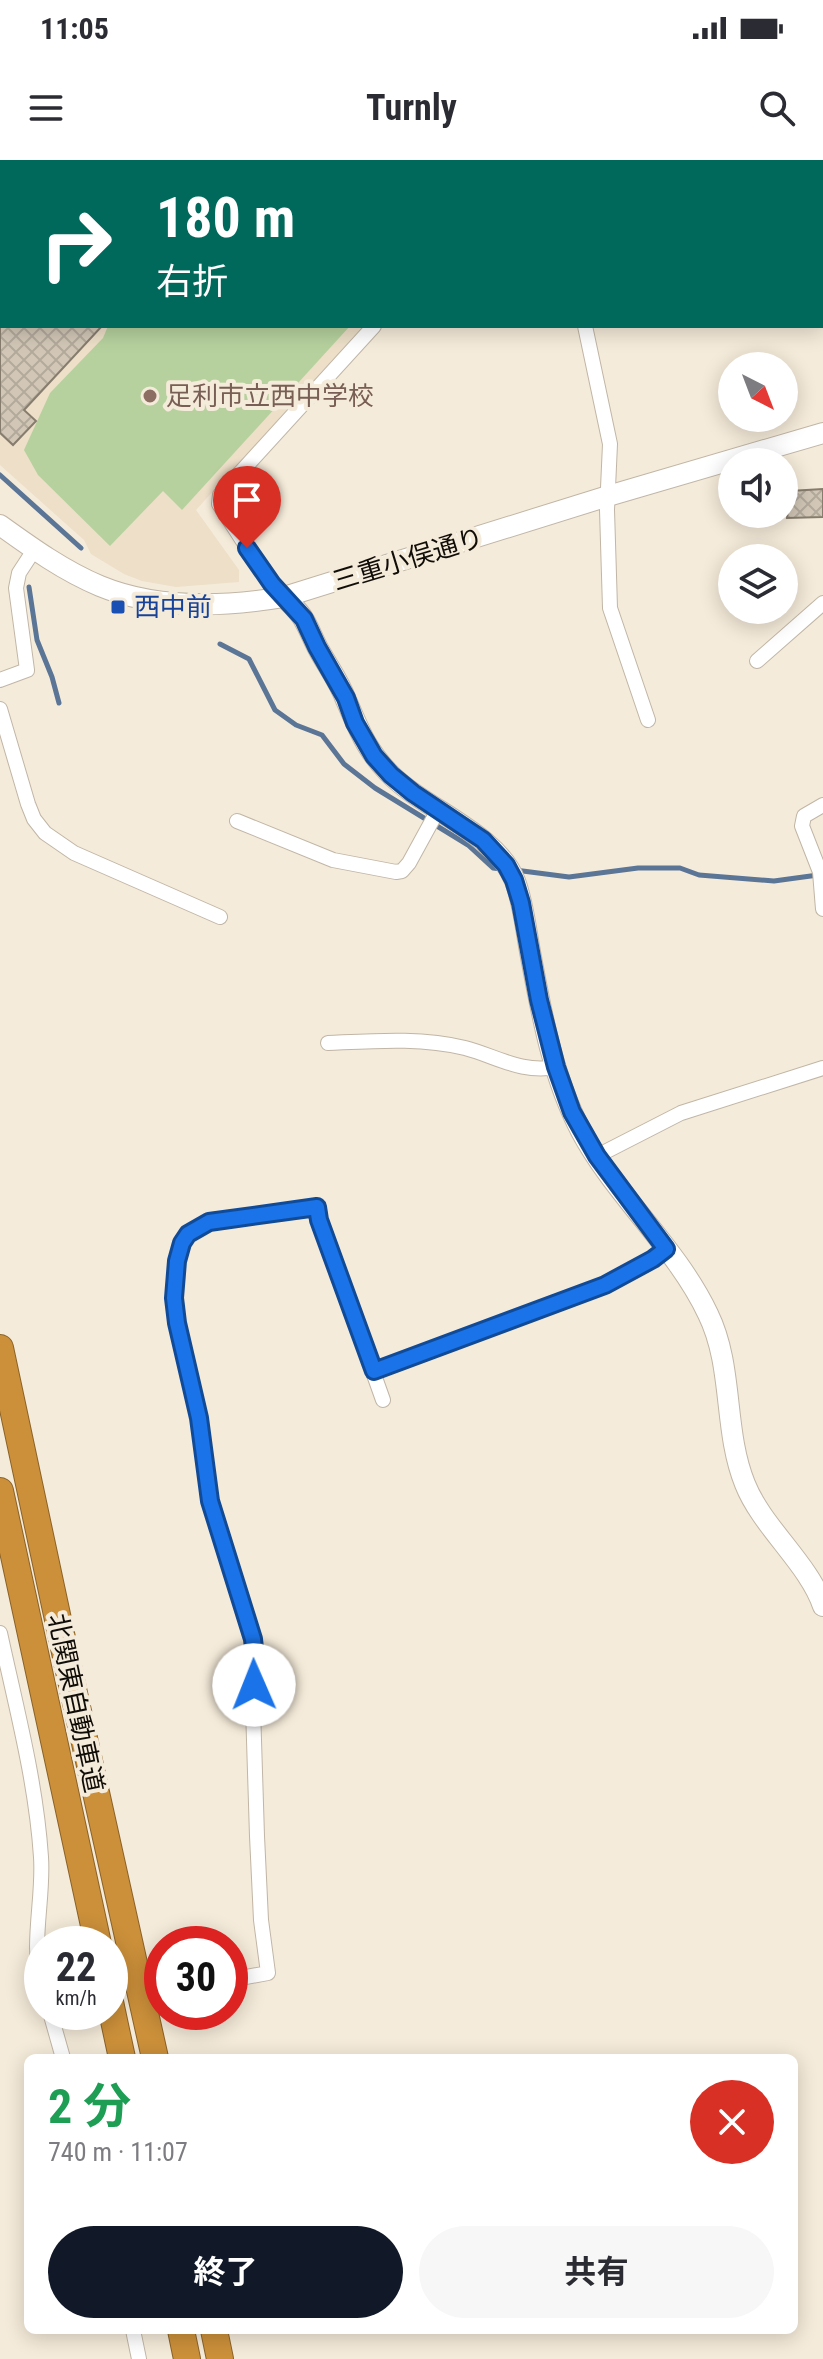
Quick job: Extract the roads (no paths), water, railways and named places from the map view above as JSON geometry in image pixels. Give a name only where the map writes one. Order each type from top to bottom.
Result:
[{"type":"highway","name":"北関東自動車道","points":[[0,1348],[154,2054]]},
{"type":"highway","name":"北関東自動車道","points":[[0,1491],[94,1926]]},
{"type":"highway","points":[[116,2030],[121,2054]]},
{"type":"highway","points":[[182,2334],[187,2359]]},
{"type":"highway","points":[[215,2334],[220,2359]]},
{"type":"street","points":[[372,328],[220,495],[219,504],[261,569],[304,619],[374,756],[391,775],[483,840],[506,865],[514,880],[539,1000],[556,1067],[572,1112],[597,1156],[700,1298],[718,1337],[738,1461],[746,1486],[823,1606]]},
{"type":"street","points":[[585,328],[610,444],[607,510],[610,608],[648,720]]},
{"type":"street","name":"三重小俣通り","points":[[0,525],[34,550],[103,587],[141,598],[182,604],[246,604],[284,597],[823,433]]},
{"type":"street","points":[[0,680],[27,670],[16,588],[19,573],[34,550]]},
{"type":"street","points":[[757,661],[823,603]]},
{"type":"street","points":[[0,709],[28,804],[34,819],[45,833],[74,853],[220,917]]},
{"type":"street","points":[[823,805],[804,816],[802,826],[820,872],[823,909]]},
{"type":"street","points":[[237,821],[333,860],[396,872],[402,871],[409,863],[438,810]]},
{"type":"street","points":[[328,1043],[400,1040],[437,1043],[466,1048],[510,1065],[543,1070],[556,1067]]},
{"type":"street","points":[[597,1156],[681,1113],[823,1068]]},
{"type":"street","points":[[248,1977],[268,1973],[258,1864],[253,1708],[255,1651],[210,1501],[199,1418],[177,1323],[174,1298],[177,1261],[188,1234],[209,1222],[317,1207],[383,1400]]},
{"type":"street","points":[[374,1371],[605,1285],[666,1249]]},
{"type":"street","points":[[0,1633],[35,1794],[42,1860],[38,1926]]},
{"type":"street","points":[[55,2030],[62,2054]]},
{"type":"street","points":[[134,2334],[139,2359]]},
{"type":"waterway","points":[[0,475],[81,548]]},
{"type":"waterway","points":[[29,587],[37,640],[59,703]]},
{"type":"waterway","points":[[220,644],[249,659],[275,710],[296,725],[322,735],[344,764],[375,788],[468,845],[493,868],[501,869]]},
{"type":"waterway","points":[[515,870],[569,877],[638,868],[680,868],[699,875],[774,881],[818,875]]},
{"type":"tunnel","points":[[128,1998],[144,1995]]},
{"type":"place","name":"足利市立西中学校","points":[[150,396]]},
{"type":"place","name":"西中前","points":[[118,607]]}]
